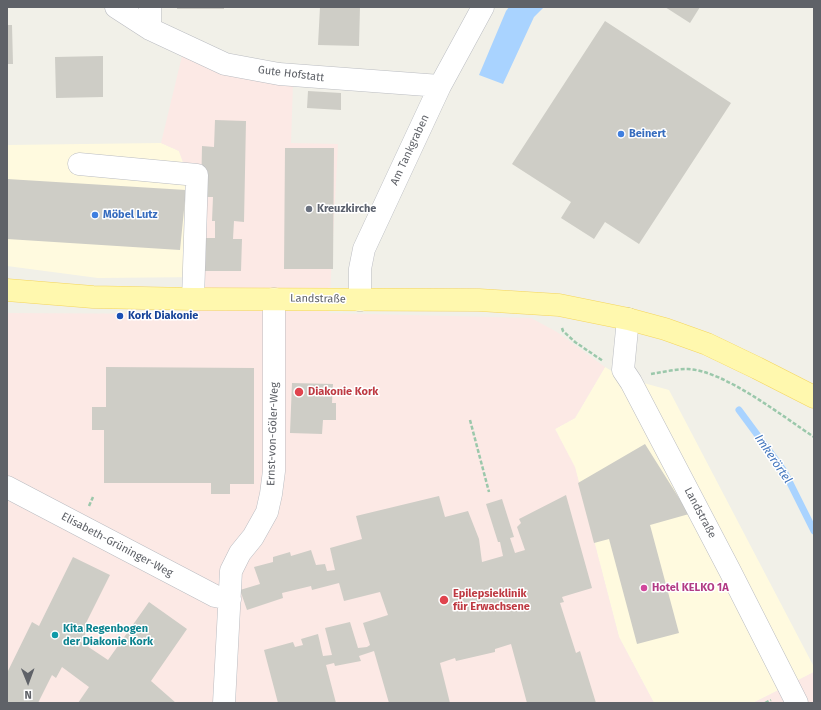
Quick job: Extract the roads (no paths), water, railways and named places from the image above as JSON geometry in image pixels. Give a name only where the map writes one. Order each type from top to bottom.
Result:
[{"type":"main road","name":"Landstraße","points":[[7,290],[93,297],[193,299],[479,300],[560,305],[628,318],[707,344],[814,397]]},
{"type":"street","name":"Gute Hofstatt","points":[[116,7],[150,29],[225,64],[279,74],[440,86]]},
{"type":"street","points":[[150,7],[150,29]]},
{"type":"street","name":"Am Tankgraben","points":[[360,300],[360,269],[364,249],[440,86],[483,7]]},
{"type":"street","points":[[79,164],[197,176],[193,299]]},
{"type":"street","name":"Ernst-von-Göler-Weg","points":[[224,703],[232,571],[240,553],[253,538],[267,512],[274,471],[274,299]]},
{"type":"street","name":"Landstraße","points":[[628,318],[619,369],[631,382],[797,703]]},
{"type":"street","name":"Elisabeth-Grüninger-Weg","points":[[7,487],[215,596],[230,599]]},
{"type":"water","points":[[509,7],[544,7],[534,17],[503,84],[479,75]]},
{"type":"waterway","name":"Imkerörtel","points":[[739,410],[784,471],[814,531]]},
{"type":"place","name":"Beinert","points":[[621,134]]},
{"type":"place","name":"Kreuzkirche","points":[[309,209]]},
{"type":"place","name":"Möbel Lutz","points":[[95,215]]},
{"type":"place","name":"Kork Diakonie","points":[[120,316]]},
{"type":"place","name":"Diakonie Kork","points":[[299,392]]},
{"type":"place","name":"Hotel KELKO 1A","points":[[644,588]]},
{"type":"place","name":"Epilepsieklinik für Erwachsene","points":[[444,600]]},
{"type":"place","name":"Kita Regenbogen der Diakonie Kork","points":[[55,635]]}]
